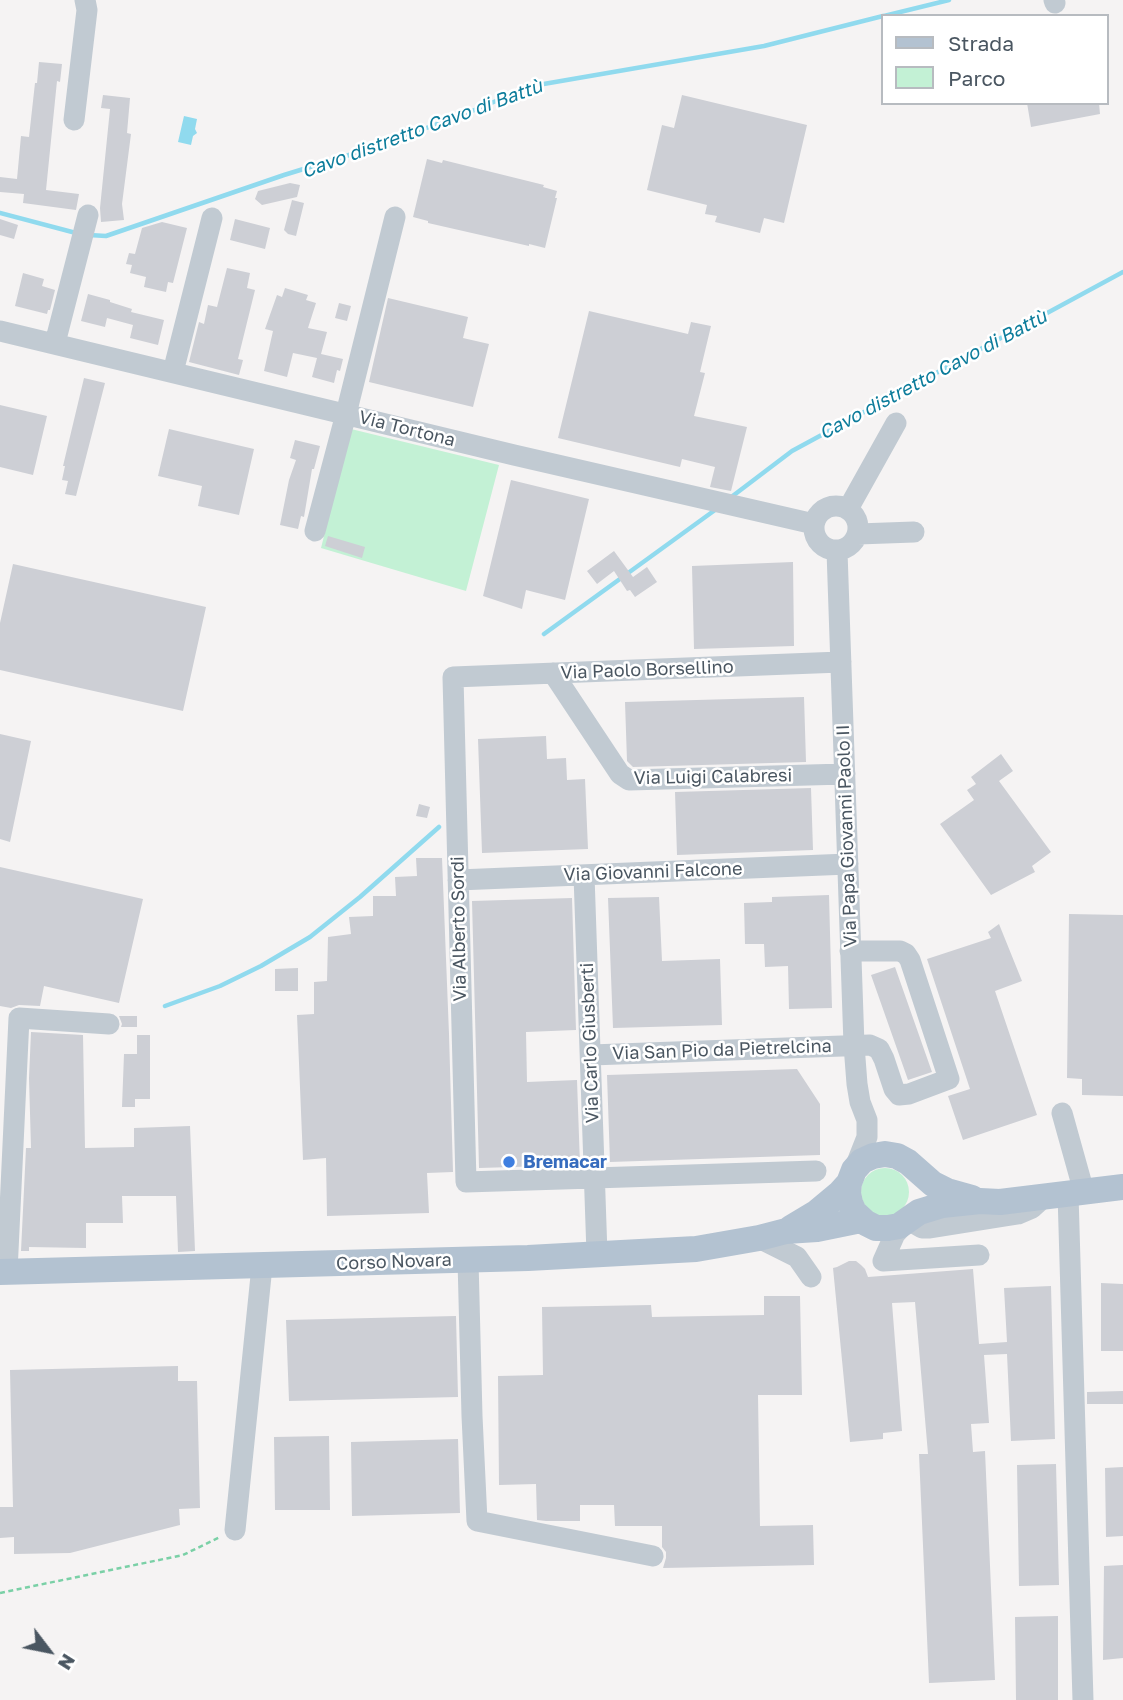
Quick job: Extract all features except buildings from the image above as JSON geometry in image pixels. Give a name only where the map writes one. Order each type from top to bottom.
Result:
[{"type":"main road","name":"Corso Novara","points":[[786,1231],[829,1203],[862,1161],[885,1154],[897,1156],[933,1184],[947,1191],[981,1201]]},
{"type":"main road","points":[[908,1220],[917,1209],[922,1196],[921,1182],[912,1166]]},
{"type":"main road","points":[[851,1177],[849,1203],[864,1222]]},
{"type":"main road","name":"Corso Novara","points":[[4,1272],[468,1260],[696,1249],[786,1231],[864,1222],[877,1228],[888,1228],[899,1226],[919,1212],[942,1205],[1000,1202],[1123,1187]]},
{"type":"street","points":[[74,120],[87,10],[85,0]]},
{"type":"street","points":[[55,343],[88,215]]},
{"type":"street","points":[[315,531],[395,217]]},
{"type":"street","points":[[173,372],[212,218]]},
{"type":"street","name":"Via Tortona","points":[[0,331],[814,524]]},
{"type":"street","points":[[848,509],[896,423]]},
{"type":"street","points":[[834,506],[848,509],[859,527],[851,546],[838,551],[824,548],[814,531],[817,517],[827,508],[834,506]]},
{"type":"street","points":[[858,534],[914,532]]},
{"type":"street","name":"Via Papa Giovanni Paolo II","points":[[838,551],[850,951],[854,1045],[860,1102],[867,1120],[886,1143],[912,1166]]},
{"type":"street","name":"Via Paolo Borsellino","points":[[453,677],[841,662]]},
{"type":"street","name":"Via Luigi Calabresi","points":[[553,673],[620,774],[629,780],[845,774]]},
{"type":"street","name":"Via Alberto Sordi","points":[[453,677],[466,1182],[594,1177]]},
{"type":"street","name":"Via Giovanni Falcone","points":[[458,880],[848,864]]},
{"type":"street","name":"Via Carlo Giusberti","points":[[584,874],[597,1254]]},
{"type":"street","points":[[850,951],[900,951],[906,954],[949,1079],[899,1095],[894,1089],[879,1049],[870,1045],[854,1045]]},
{"type":"street","points":[[4,1272],[9,1016],[109,1024]]},
{"type":"street","name":"Via San Pio da Pietrelcina","points":[[591,1055],[854,1045]]},
{"type":"street","points":[[1062,1113],[1083,1700]]},
{"type":"street","name":"Via Papa Giovanni Paolo II","points":[[851,1177],[867,1137],[867,1120]]},
{"type":"street","points":[[594,1177],[816,1171]]},
{"type":"street","points":[[883,1261],[895,1234],[908,1220],[922,1228],[930,1228],[1018,1214],[1065,1194]]},
{"type":"street","points":[[864,1222],[883,1261]]},
{"type":"street","points":[[760,1238],[797,1257],[806,1271],[806,1247],[830,1226]]},
{"type":"street","points":[[883,1261],[979,1255]]},
{"type":"street","points":[[468,1260],[471,1416],[477,1521],[653,1556]]},
{"type":"street","points":[[235,1530],[262,1266]]},
{"type":"path","points":[[0,1593],[183,1555],[235,1530]]},
{"type":"green space","points":[[351,429],[499,465],[466,591],[321,548]]},
{"type":"green space","points":[[885,1168],[902,1175],[909,1192],[902,1209],[885,1216],[868,1209],[861,1192],[868,1175]]},
{"type":"water","points":[[184,116],[197,119],[197,133],[193,136],[191,145],[178,142]]},
{"type":"waterway","name":"Cavo distretto Cavo di Battù","points":[[892,14],[949,0]]},
{"type":"waterway","name":"Cavo distretto Cavo di Battù","points":[[89,235],[106,236],[375,147],[532,86],[764,46],[881,17]]},
{"type":"waterway","name":"Cavo distretto Cavo di Battù","points":[[0,213],[76,233]]},
{"type":"waterway","name":"Cavo distretto Cavo di Battù","points":[[730,498],[792,451],[1123,272]]},
{"type":"waterway","name":"Cavo distretto Cavo di Battù","points":[[544,634],[715,510]]},
{"type":"waterway","name":"Cavo distretto Cavo di Battù","points":[[165,1006],[220,986],[310,937],[439,827]]},
{"type":"place","name":"Bremacar","points":[[509,1162]]}]
